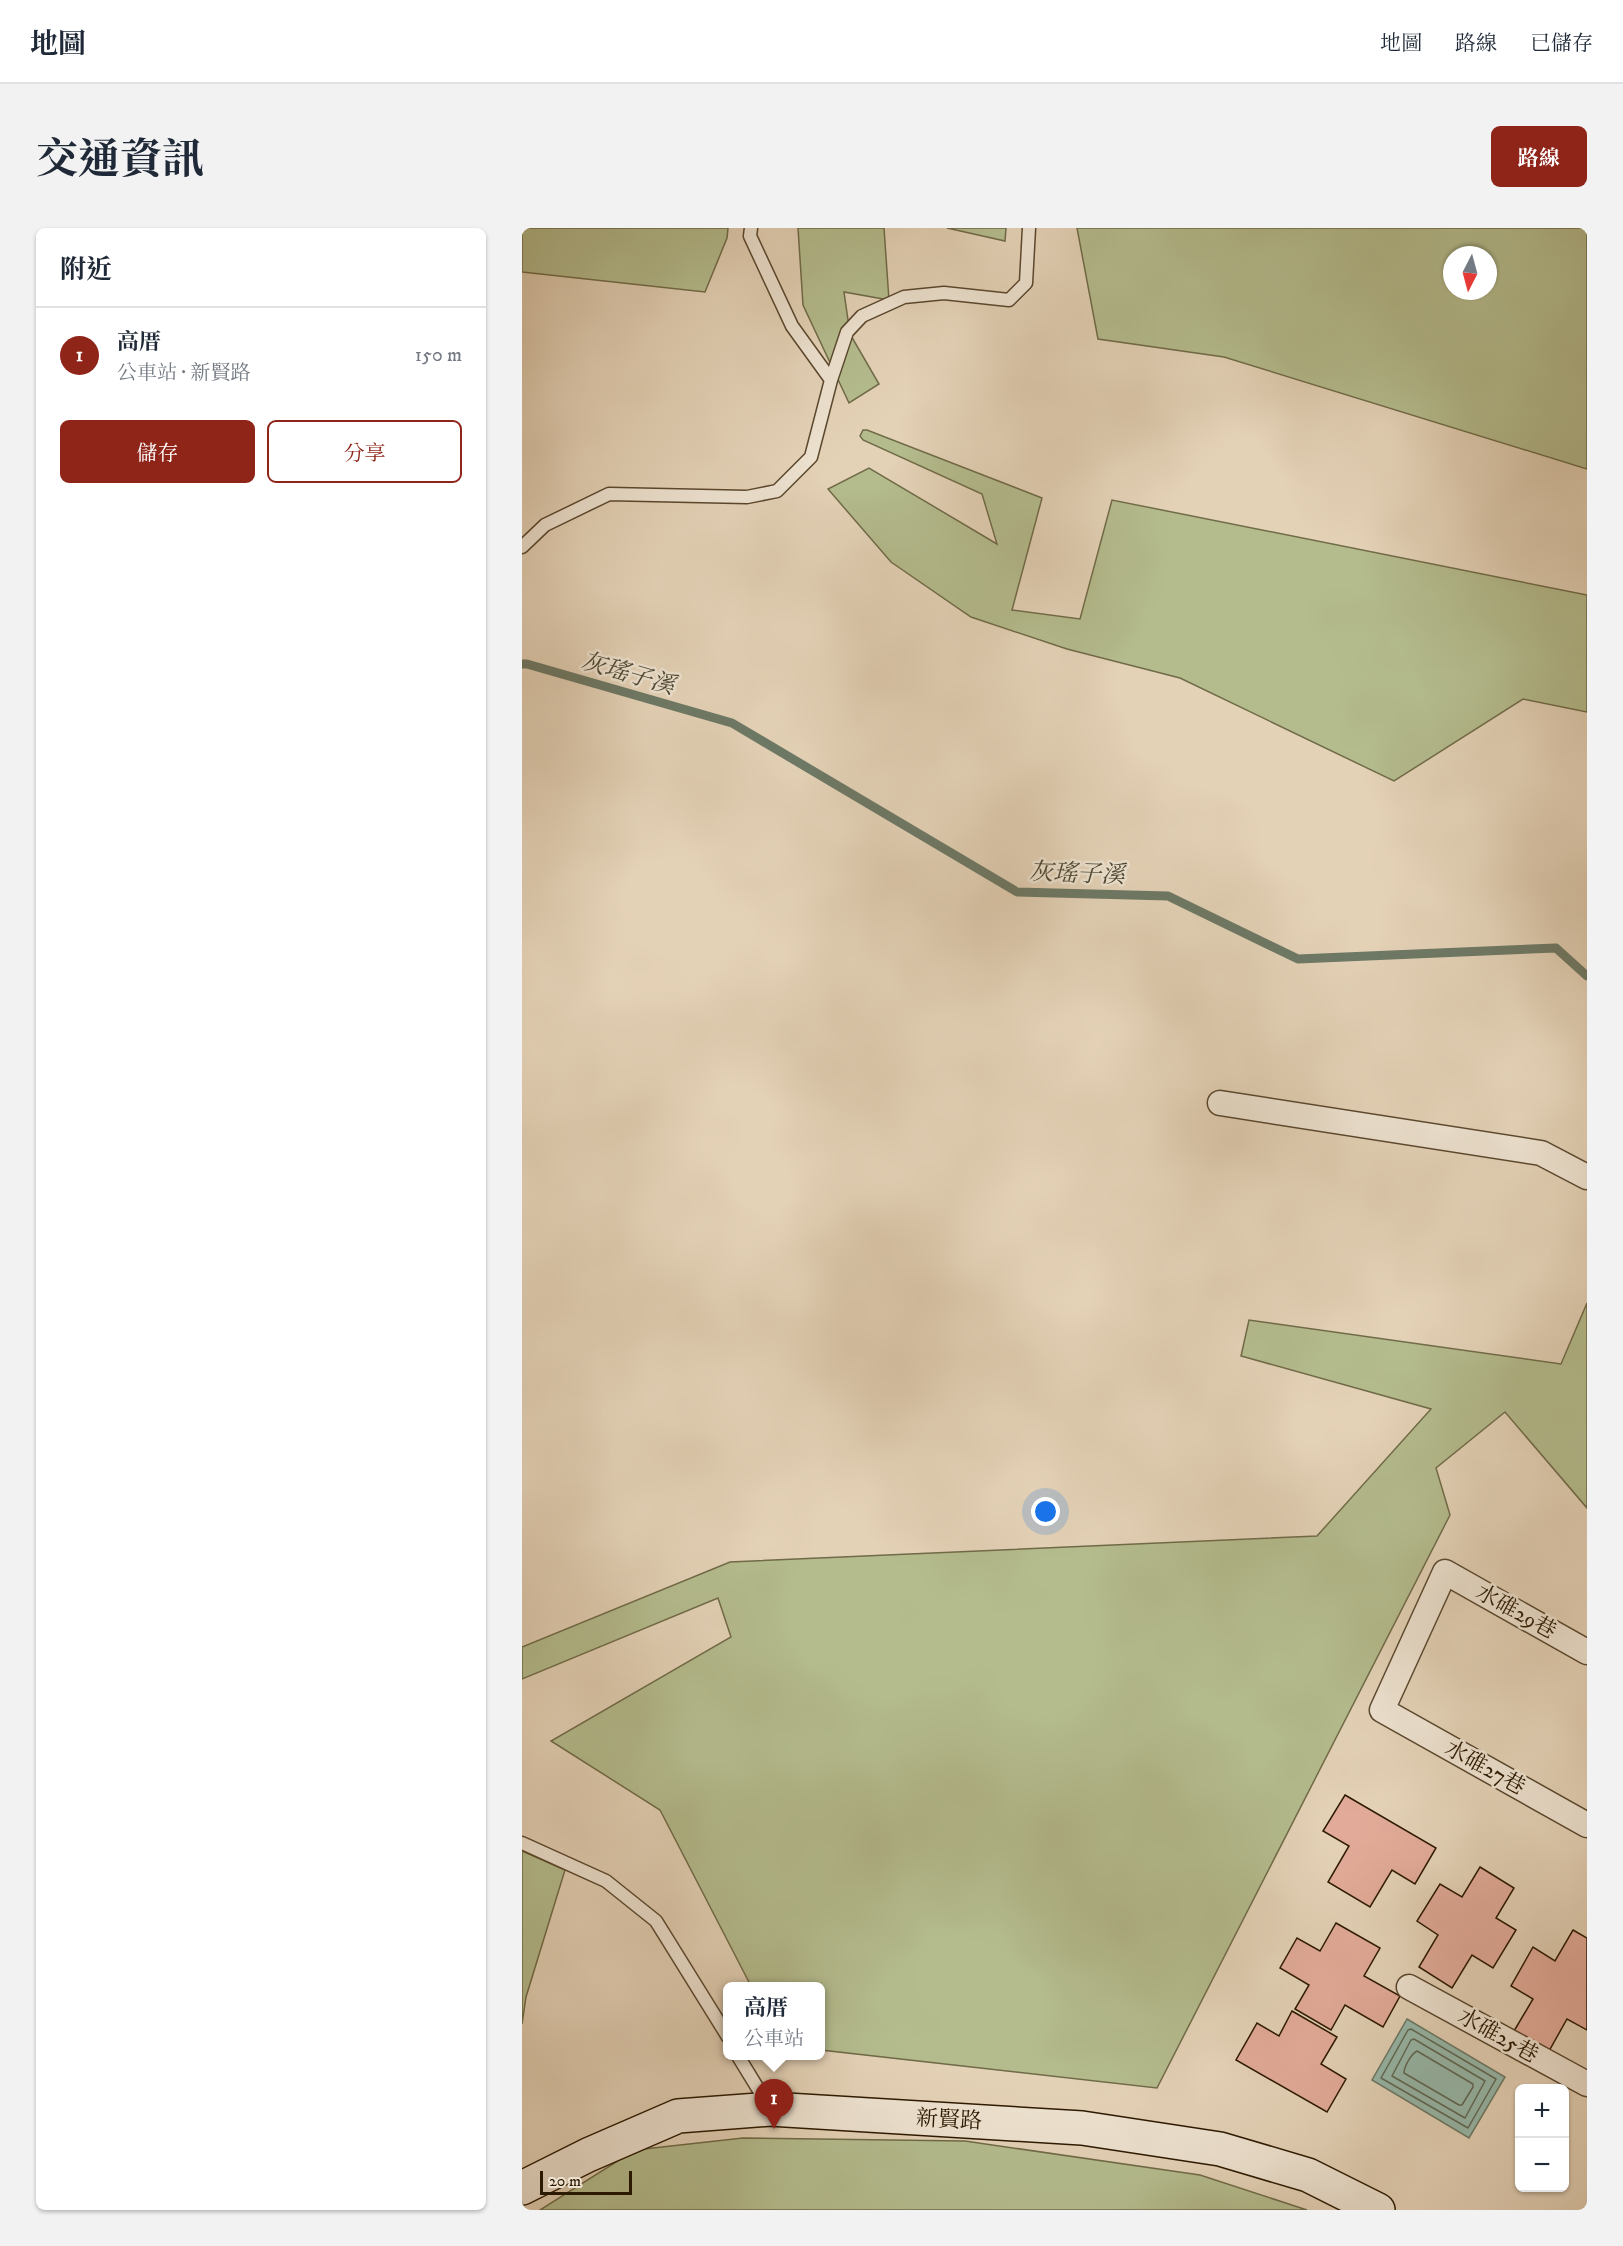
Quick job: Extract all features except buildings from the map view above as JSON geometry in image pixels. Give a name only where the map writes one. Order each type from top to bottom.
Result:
[{"type":"street","points":[[1220,1103],[1541,1152],[1587,1177]]},
{"type":"street","name":"水碓29巷","points":[[1382,1710],[1444,1572],[1587,1652]]},
{"type":"street","name":"水碓27巷","points":[[1382,1710],[1587,1826]]},
{"type":"street","name":"水碓25巷","points":[[1409,1987],[1587,2084]]},
{"type":"street","name":"新賢路","points":[[522,2188],[588,2154],[678,2116],[770,2109],[1082,2128],[1220,2149],[1308,2175],[1378,2210]]},
{"type":"lane","points":[[751,228],[750,236],[792,326],[831,380]]},
{"type":"lane","points":[[522,547],[545,525],[609,494],[747,497],[777,491],[811,457],[831,380],[847,332],[862,316],[904,297],[944,293],[1009,300],[1026,283],[1029,228]]},
{"type":"lane","points":[[522,1843],[606,1881],[656,1921],[723,2029]]},
{"type":"lane","points":[[741,2060],[770,2109]]},
{"type":"green space","points":[[522,228],[728,228],[727,238],[705,292],[522,272]]},
{"type":"green space","points":[[798,228],[884,228],[889,300],[844,292],[850,334],[879,384],[849,403],[803,305]]},
{"type":"green space","points":[[947,228],[1006,228],[1005,241]]},
{"type":"green space","points":[[1077,228],[1587,228],[1587,469],[1224,357],[1098,339]]},
{"type":"green space","points":[[863,430],[1042,498],[1012,610],[1080,619],[1112,500],[1587,595],[1587,712],[1523,699],[1394,781],[1180,678],[1067,649],[971,617],[891,562],[828,489],[869,468],[997,544],[982,494],[863,440],[860,436]]},
{"type":"green space","points":[[1587,1303],[1587,1508],[1505,1412],[1436,1468],[1450,1515],[1157,2088],[825,2050],[825,1982],[749,1982],[660,1810],[551,1741],[731,1637],[718,1598],[522,1679],[522,1647],[730,1562],[1317,1536],[1431,1409],[1241,1356],[1249,1320],[1561,1364]]},
{"type":"green space","points":[[522,1851],[565,1870],[526,1997],[522,2024]]},
{"type":"green space","points":[[743,2138],[965,2141],[1200,2175],[1307,2210],[540,2210],[635,2150]]},
{"type":"water","points":[[1407,2019],[1505,2077],[1469,2138],[1372,2080]]},
{"type":"waterway","name":"灰瑤子溪","points":[[522,664],[732,723],[1017,892],[1168,896],[1298,959],[1556,948],[1587,976]]},
{"type":"place","name":"高厝","points":[[774,2129]]}]
